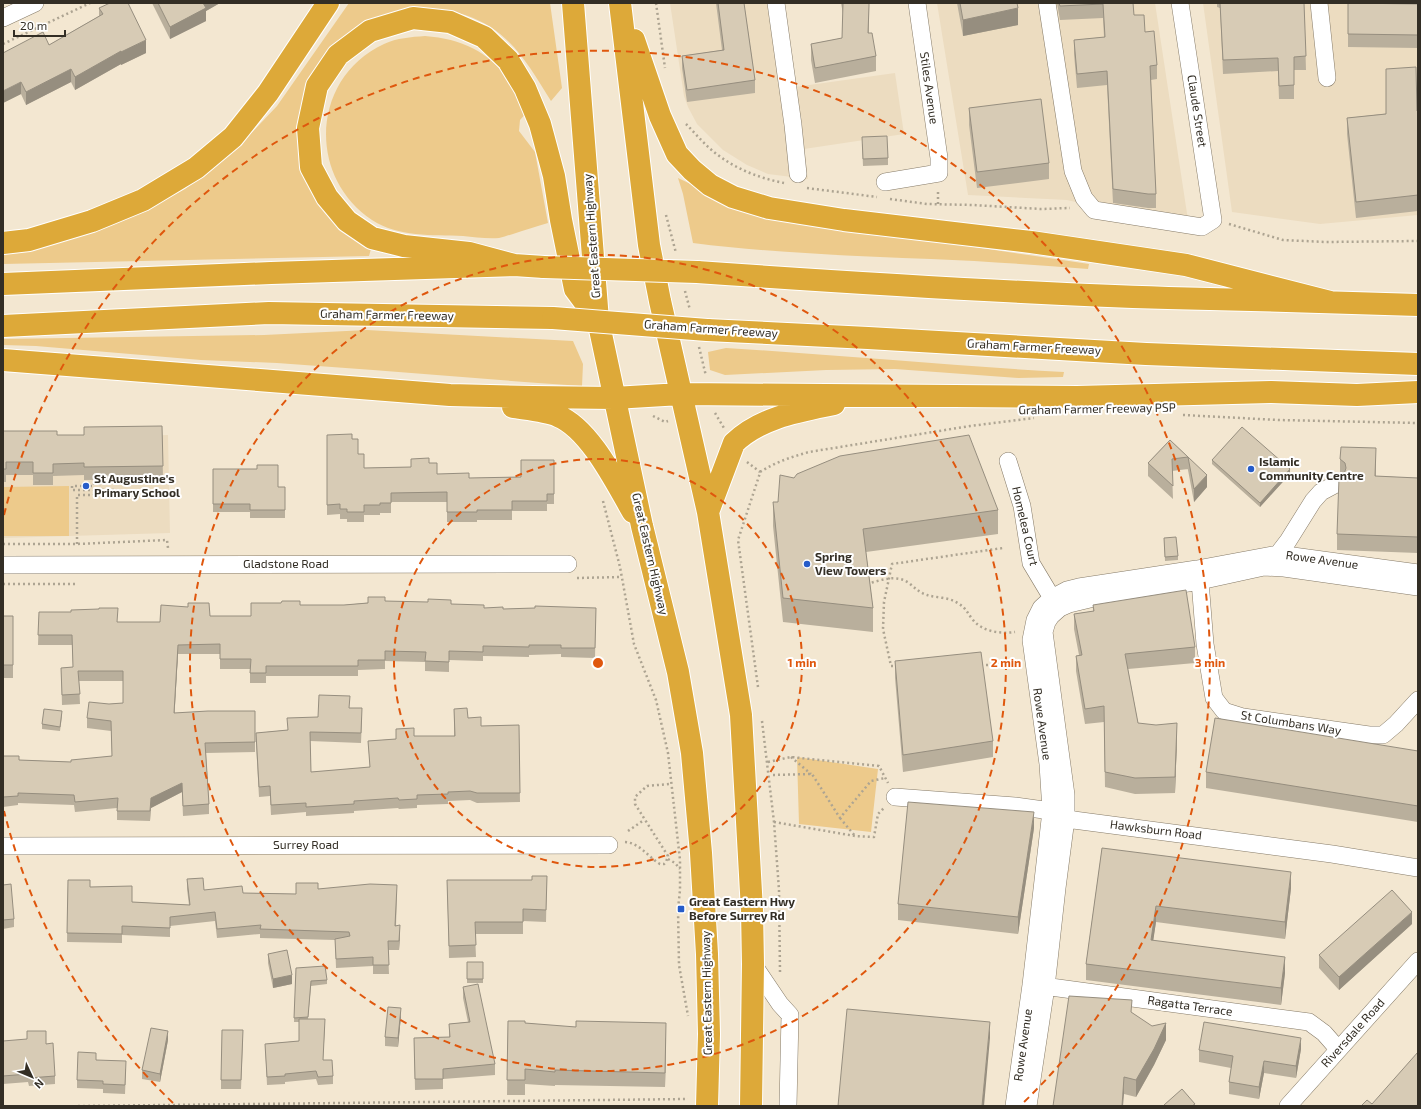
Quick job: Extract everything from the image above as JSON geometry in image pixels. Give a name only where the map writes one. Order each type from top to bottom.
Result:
[{"type":"highway","points":[[3,243],[28,240],[92,220],[143,200],[196,168],[232,137],[264,99],[328,3]]},
{"type":"highway","name":"Great Eastern Highway","points":[[573,3],[598,320],[642,526],[678,672],[692,753],[701,853],[707,954],[709,1034],[698,1103]]},
{"type":"highway","points":[[621,3],[660,116],[677,154],[692,170],[710,185],[733,197],[769,208],[844,220],[1031,242],[1186,265],[1330,302]]},
{"type":"highway","points":[[621,3],[649,245],[660,301],[708,512],[741,715],[752,910],[753,964],[751,1106]]},
{"type":"highway","points":[[514,265],[469,253],[404,246],[372,238],[347,221],[326,197],[311,167],[308,128],[317,86],[338,55],[370,31],[414,18],[450,22],[484,37],[508,60],[525,88],[540,124],[554,176],[575,289],[598,320]]},
{"type":"highway","points":[[3,284],[514,265],[691,280],[834,282],[1167,298],[1418,305]]},
{"type":"highway","name":"Graham Farmer Freeway","points":[[3,326],[269,313],[554,318],[702,336],[883,339],[1146,354],[1418,364]]},
{"type":"highway","points":[[3,360],[450,395],[614,398],[681,394],[1077,397],[1271,392],[1357,395],[1418,392]]},
{"type":"highway","points":[[450,395],[558,416],[577,428],[596,452],[642,526]]},
{"type":"highway","points":[[708,512],[734,442],[754,428],[790,413],[881,395]]},
{"type":"street","points":[[3,18],[35,3]]},
{"type":"street","points":[[776,3],[793,125],[798,174]]},
{"type":"street","name":"Stiles Avenue","points":[[885,182],[939,173],[938,151],[918,3]]},
{"type":"street","points":[[1047,3],[1073,171],[1084,198],[1094,210],[1202,227],[1213,220]]},
{"type":"street","name":"Claude Street","points":[[1180,3],[1213,220]]},
{"type":"street","points":[[1319,3],[1327,78]]},
{"type":"street","name":"Homelea Court","points":[[1008,461],[1022,506],[1031,563],[1056,603]]},
{"type":"street","points":[[1278,554],[1313,501],[1321,492],[1336,484]]},
{"type":"street","name":"Rowe Avenue","points":[[1198,575],[1278,554],[1418,573]]},
{"type":"street","name":"Gladstone Road","points":[[3,564],[568,564]]},
{"type":"street","name":"Rowe Avenue","points":[[1014,1106],[1039,986],[1057,888],[1059,815],[1066,795],[1044,632],[1056,603],[1067,590],[1079,587],[1264,567],[1284,568],[1418,587]]},
{"type":"street","name":"St Columbans Way","points":[[1198,575],[1204,644],[1214,698],[1224,711],[1243,718],[1369,735],[1383,735],[1396,724],[1418,700]]},
{"type":"street","name":"Hawksburn Road","points":[[895,797],[1015,806],[1059,815],[1332,854],[1418,868]]},
{"type":"street","name":"Surrey Road","points":[[3,846],[609,845]]},
{"type":"street","name":"Riversdale Road","points":[[1288,1106],[1418,961]]},
{"type":"street","points":[[753,964],[780,1004],[790,1015],[788,1106]]},
{"type":"street","name":"Rowe Avenue","points":[[1028,1106],[1039,986]]},
{"type":"street","name":"Ragatta Terrace","points":[[1039,986],[1309,1022],[1324,1034],[1338,1050]]},
{"type":"path","points":[[3,44],[90,3]]},
{"type":"path","points":[[656,3],[666,71]]},
{"type":"path","points":[[677,154],[689,136],[683,125]]},
{"type":"path","points":[[666,212],[677,258]]},
{"type":"path","points":[[1213,220],[1283,240],[1326,242],[1418,241]]},
{"type":"path","points":[[690,311],[691,280]]},
{"type":"path","points":[[702,336],[714,412],[747,463],[760,472],[738,540],[758,688]]},
{"type":"path","name":"Graham Farmer Freeway PSP","points":[[1180,415],[1279,420],[1418,423]]},
{"type":"path","name":"Graham Farmer Freeway PSP","points":[[760,472],[786,458],[809,452],[1013,420],[1041,417]]},
{"type":"path","points":[[94,480],[94,486],[72,486],[72,490],[94,490],[94,495]]},
{"type":"path","points":[[77,544],[77,496],[114,495],[114,490],[100,490],[100,480]]},
{"type":"path","points":[[603,501],[620,567],[634,644],[656,700],[668,753],[680,870],[678,909],[680,965],[689,1024]]},
{"type":"path","points":[[898,666],[891,666],[883,629],[884,602],[892,564],[1004,548]]},
{"type":"path","points":[[867,584],[889,578],[899,578],[908,582],[925,595],[958,602],[974,621],[983,628],[1006,634],[1018,632]]},
{"type":"path","points":[[977,665],[1016,665]]},
{"type":"path","points":[[762,718],[774,822],[779,890],[780,974]]},
{"type":"path","points":[[768,762],[791,757],[879,766],[895,797],[878,814],[874,837],[855,836],[774,822]]},
{"type":"path","points":[[791,757],[812,774],[840,818],[855,836]]},
{"type":"path","points":[[773,775],[812,774]]},
{"type":"path","points":[[840,818],[871,781],[885,778]]},
{"type":"path","points":[[669,784],[647,786],[640,791],[636,797],[635,804],[668,856],[668,859],[675,863],[680,870]]},
{"type":"path","points":[[628,831],[644,820]]},
{"type":"path","points":[[609,845],[630,842],[640,847],[660,864],[664,864],[668,859]]},
{"type":"path","points":[[688,1092],[698,1103]]},
{"type":"path","points":[[78,1106],[698,1103]]},
{"type":"path","points":[[688,1106],[698,1103]]},
{"type":"shaded area","points":[[349,3],[550,3],[562,88],[551,101],[516,49],[494,29],[481,21],[465,15],[437,9],[412,9],[388,14],[379,22],[299,119],[299,150],[306,173],[317,197],[329,217],[340,229],[371,249],[369,256],[3,264],[3,247],[159,203],[185,189],[240,145],[277,106]]},
{"type":"shaded area","points":[[670,3],[782,3],[795,87],[895,73],[904,134],[804,149],[808,179],[768,174],[747,165],[723,150],[697,124],[688,107],[684,96]]},
{"type":"shaded area","points":[[937,3],[1155,3],[1188,220],[1105,209],[1067,200],[968,195]]},
{"type":"shaded area","points":[[1203,3],[1418,3],[1418,215],[1320,224],[1232,212]]},
{"type":"shaded area","points":[[425,36],[452,40],[474,49],[494,63],[504,73],[514,87],[528,111],[520,120],[519,131],[535,152],[548,223],[499,238],[427,235],[393,230],[372,220],[351,201],[336,179],[328,154],[326,128],[331,103],[342,79],[360,59],[384,44],[404,38]]},
{"type":"shaded area","points":[[678,178],[739,207],[901,236],[1089,264],[1088,269],[970,261],[812,254],[693,243],[683,194]]},
{"type":"shaded area","points":[[367,330],[573,341],[583,364],[582,386],[277,363],[201,360],[36,346],[3,345],[3,339],[264,335]]},
{"type":"shaded area","points":[[726,348],[1064,372],[1063,377],[1018,378],[895,369],[826,370],[725,375],[710,370],[708,352]]},
{"type":"shaded area","name":"St Augustine's Primary School","points":[[168,435],[170,533],[3,538],[3,440]]},
{"type":"shaded area","points":[[69,486],[69,536],[3,536],[3,487]]},
{"type":"shaded area","points":[[797,757],[878,769],[871,832],[799,824]]},
{"type":"building","points":[[110,3],[128,3],[146,40],[121,51],[75,77],[71,69],[26,92],[21,82],[3,91],[3,53],[43,32],[49,45],[103,14],[99,8]]},
{"type":"building","points":[[158,3],[203,3],[206,8],[170,27]]},
{"type":"building","points":[[718,3],[744,3],[755,80],[687,90],[682,56],[724,50]]},
{"type":"building","points":[[843,3],[869,3],[868,33],[872,33],[876,56],[815,68],[811,44],[842,38]]},
{"type":"building","points":[[960,3],[1017,3],[1018,8],[963,20]]},
{"type":"building","points":[[1059,3],[1133,3],[1134,15],[1144,15],[1145,32],[1154,31],[1157,65],[1150,66],[1156,194],[1113,189],[1107,71],[1077,74],[1074,40],[1105,37],[1103,4],[1060,6]]},
{"type":"building","points":[[1220,3],[1304,3],[1306,56],[1294,57],[1294,85],[1279,86],[1278,58],[1223,60]]},
{"type":"building","points":[[1348,3],[1418,4],[1418,35],[1348,34]]},
{"type":"building","points":[[1416,67],[1417,111],[1418,110],[1418,195],[1356,202],[1347,118],[1386,114],[1386,69]]},
{"type":"building","points":[[1041,99],[1049,163],[977,172],[969,108]]},
{"type":"building","points":[[887,136],[888,158],[863,159],[862,137]]},
{"type":"building","points":[[162,426],[163,466],[84,467],[84,463],[53,464],[53,473],[33,473],[33,462],[6,462],[6,469],[3,469],[3,431],[57,431],[57,435],[84,435],[84,427]]},
{"type":"building","name":"Islamic Community Centre","points":[[1242,427],[1290,469],[1260,503],[1212,460]]},
{"type":"building","points":[[352,434],[352,439],[358,439],[358,454],[364,454],[364,468],[411,467],[411,459],[429,458],[429,463],[437,463],[437,474],[469,473],[469,478],[521,477],[521,460],[554,460],[554,494],[547,494],[547,501],[512,501],[512,510],[447,512],[447,492],[391,493],[391,503],[364,505],[364,512],[347,512],[347,509],[340,509],[340,504],[327,505],[327,435]]},
{"type":"building","points":[[969,435],[998,510],[863,529],[873,608],[783,598],[773,502],[778,502],[780,475],[794,478],[797,474],[840,456]]},
{"type":"building","points":[[1170,440],[1188,457],[1172,459],[1173,486],[1148,463]]},
{"type":"building","points":[[1341,447],[1376,448],[1375,476],[1418,478],[1418,537],[1337,534],[1339,478],[1344,474],[1346,468],[1345,463],[1340,459]]},
{"type":"building","points":[[1188,457],[1207,475],[1194,489]]},
{"type":"building","points":[[257,465],[278,465],[278,487],[285,487],[285,510],[250,510],[250,504],[213,504],[213,469],[257,469]]},
{"type":"building","points":[[1176,537],[1178,556],[1165,557],[1164,538]]},
{"type":"building","points":[[1186,590],[1195,647],[1125,654],[1138,723],[1156,725],[1177,723],[1175,777],[1135,778],[1105,772],[1104,706],[1085,709],[1076,656],[1082,655],[1074,614],[1094,611],[1093,605]]},
{"type":"building","points":[[368,597],[385,597],[385,601],[428,602],[428,599],[451,600],[451,604],[484,605],[484,608],[503,607],[503,609],[535,608],[535,606],[596,608],[595,648],[561,648],[561,645],[529,645],[529,647],[483,646],[483,652],[449,651],[449,662],[425,661],[426,652],[385,651],[385,660],[358,660],[358,666],[266,666],[266,673],[250,673],[251,659],[220,659],[220,644],[178,645],[174,713],[255,711],[255,742],[205,743],[209,804],[183,806],[182,783],[151,798],[150,811],[117,811],[118,798],[75,802],[74,795],[18,793],[18,796],[3,797],[3,756],[19,756],[19,760],[71,762],[71,760],[112,756],[111,721],[87,718],[89,702],[109,704],[123,703],[123,671],[78,671],[80,694],[62,695],[61,668],[73,667],[72,635],[38,635],[39,612],[71,612],[71,610],[118,608],[117,622],[160,622],[161,605],[188,607],[188,603],[209,603],[210,616],[251,616],[251,603],[281,603],[282,601],[300,601],[300,605],[344,605],[368,603]]},
{"type":"building","points":[[3,616],[13,616],[13,665],[3,665]]},
{"type":"building","points":[[981,652],[993,741],[903,755],[895,661]]},
{"type":"building","points":[[319,695],[350,696],[349,708],[362,708],[361,733],[310,732],[311,772],[370,767],[368,741],[396,739],[396,729],[414,728],[414,736],[455,736],[454,709],[467,708],[468,718],[481,717],[481,726],[519,725],[520,793],[477,793],[470,791],[448,792],[448,794],[417,795],[417,799],[399,800],[398,798],[354,801],[354,804],[306,807],[306,803],[271,805],[270,786],[259,787],[256,733],[288,730],[287,718],[318,717]]},
{"type":"building","points":[[44,709],[62,711],[60,727],[42,724]]},
{"type":"building","points":[[1215,718],[1418,751],[1418,806],[1206,772]]},
{"type":"building","points":[[908,802],[1034,812],[1018,917],[898,904]]},
{"type":"building","points":[[1102,848],[1291,872],[1285,922],[1156,906],[1151,940],[1285,957],[1281,988],[1086,964]]},
{"type":"building","points":[[532,876],[547,876],[546,910],[523,909],[523,922],[475,922],[476,945],[449,946],[447,880],[532,880]]},
{"type":"building","points":[[203,878],[204,890],[242,886],[243,893],[296,894],[296,883],[318,883],[318,889],[370,884],[397,885],[395,926],[400,925],[399,941],[388,941],[389,965],[373,965],[373,957],[336,959],[335,939],[350,936],[349,932],[260,929],[261,925],[217,929],[215,912],[170,917],[170,928],[122,926],[122,934],[67,933],[68,880],[90,880],[90,887],[132,886],[132,902],[190,905],[187,879]]},
{"type":"building","points":[[11,884],[14,919],[3,920],[3,885]]},
{"type":"building","points":[[1392,890],[1412,912],[1339,977],[1319,955]]},
{"type":"building","points":[[287,950],[292,975],[273,979],[268,954]]},
{"type":"building","points":[[467,962],[483,962],[483,979],[467,979]]},
{"type":"building","points":[[325,966],[327,980],[311,981],[308,1017],[294,1018],[296,968]]},
{"type":"building","points":[[478,984],[495,1064],[443,1069],[443,1079],[415,1079],[414,1038],[450,1037],[449,1024],[470,1022],[463,987]]},
{"type":"building","points":[[1069,996],[1132,1000],[1131,1012],[1152,1026],[1166,1023],[1154,1049],[1136,1080],[1124,1077],[1122,1106],[1053,1106]]},
{"type":"building","points":[[388,1007],[401,1008],[398,1038],[385,1037]]},
{"type":"building","points":[[847,1009],[990,1022],[982,1106],[838,1106]]},
{"type":"building","points":[[299,1019],[325,1019],[323,1060],[332,1060],[333,1076],[318,1077],[316,1071],[267,1077],[265,1044],[299,1041]]},
{"type":"building","points":[[508,1021],[525,1021],[525,1023],[576,1027],[576,1021],[666,1023],[665,1073],[555,1070],[555,1072],[525,1069],[525,1080],[507,1080]]},
{"type":"building","points":[[1204,1022],[1301,1038],[1296,1066],[1264,1061],[1259,1087],[1229,1082],[1233,1056],[1199,1050]]},
{"type":"building","points":[[151,1028],[168,1031],[160,1074],[142,1070]]},
{"type":"building","points":[[222,1030],[243,1030],[241,1080],[221,1080]]},
{"type":"building","points":[[27,1031],[46,1031],[46,1044],[53,1043],[55,1076],[29,1078],[28,1074],[3,1076],[3,1041],[27,1039]]},
{"type":"building","points":[[78,1052],[96,1053],[96,1060],[126,1061],[125,1085],[103,1084],[103,1081],[77,1080]]},
{"type":"building","points":[[1418,1052],[1418,1106],[1361,1106],[1367,1100],[1372,1104]]},
{"type":"building","points":[[1182,1089],[1195,1104],[1192,1106],[1164,1105]]},
{"type":"place","name":"Islamic Community Centre","points":[[1251,469]]},
{"type":"place","name":"St Augustine's Primary School","points":[[86,486]]},
{"type":"place","name":"Spring View Towers","points":[[807,564]]},
{"type":"place","name":"Great Eastern Hwy Before Surrey Rd","points":[[681,909]]}]
